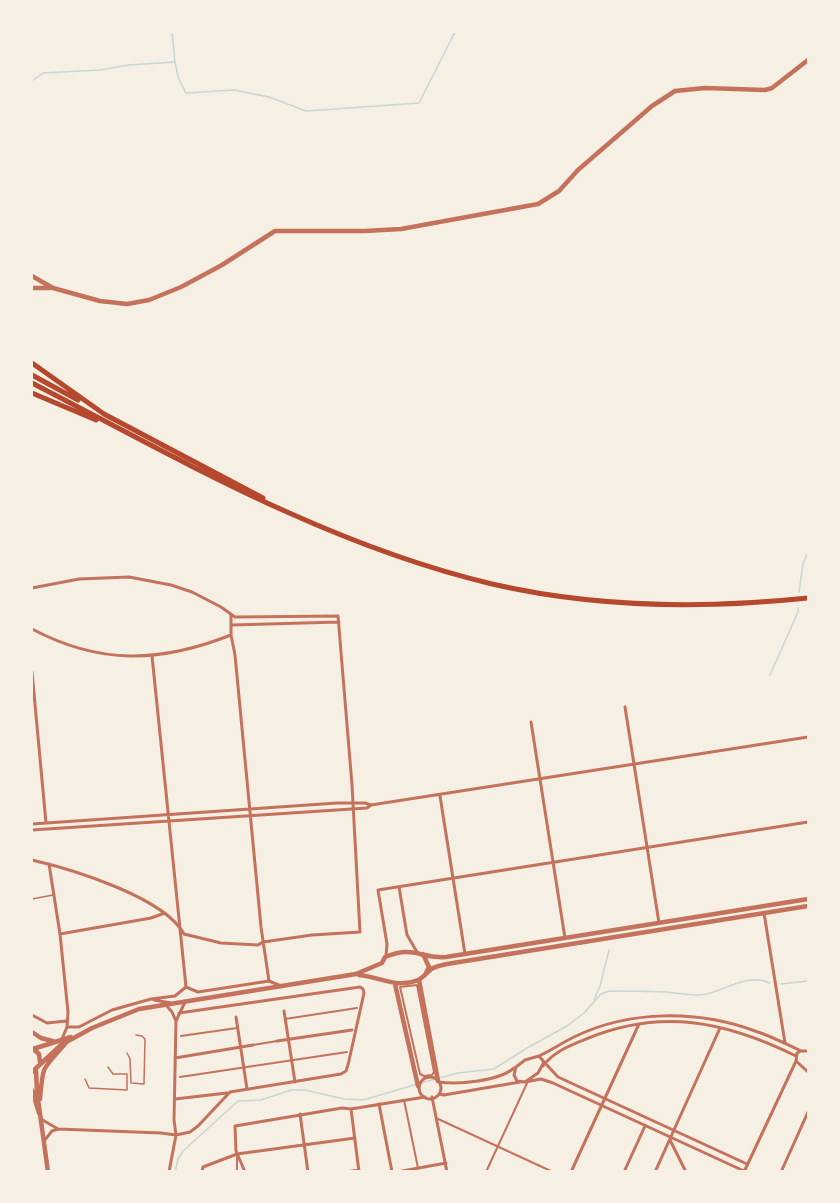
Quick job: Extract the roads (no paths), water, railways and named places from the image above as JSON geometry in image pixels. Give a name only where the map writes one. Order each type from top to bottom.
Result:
[{"type":"highway","points":[[32,363],[96,408]]},
{"type":"highway","points":[[32,375],[266,500],[267,504]]},
{"type":"highway","points":[[32,383],[267,504],[391,555],[476,580],[573,598],[639,604],[708,605],[805,598]]},
{"type":"highway","points":[[32,393],[95,420],[102,420]]},
{"type":"street","points":[[32,288],[53,288],[121,304],[149,300],[222,265],[275,231],[401,229],[538,204],[560,191],[578,170],[652,106],[675,91],[705,88],[765,90],[772,88],[808,60]]},
{"type":"street","points":[[32,276],[53,288]]},
{"type":"street","points":[[32,588],[79,579],[129,577],[171,585],[192,592],[221,607],[231,615],[245,618],[338,616],[353,803],[360,932],[312,935],[263,942],[258,945],[221,943],[183,934],[179,925],[165,913],[107,883],[69,868],[32,860]]},
{"type":"street","points":[[231,615],[231,635],[269,981]]},
{"type":"street","points":[[232,625],[339,622]]},
{"type":"street","points":[[32,629],[62,644],[96,653],[136,657],[191,650],[231,635]]},
{"type":"street","points":[[152,656],[186,987]]},
{"type":"street","points":[[32,672],[46,823]]},
{"type":"street","points":[[626,707],[659,923]]},
{"type":"street","points":[[531,722],[565,938]]},
{"type":"street","points":[[32,830],[367,808],[371,805],[808,737]]},
{"type":"street","points":[[440,795],[465,954]]},
{"type":"street","points":[[32,824],[353,803],[371,805]]},
{"type":"street","points":[[382,978],[382,963],[387,944],[378,890],[808,822]]},
{"type":"street","points":[[38,1104],[42,1071],[64,1041],[68,1012],[60,934],[49,864]]},
{"type":"street","points":[[399,887],[407,934],[429,967],[422,978],[440,1094]]},
{"type":"street","points":[[385,957],[409,951],[439,958],[808,899]]},
{"type":"street","points":[[356,974],[382,978],[386,982],[395,984],[422,978],[434,968],[447,964],[808,906]]},
{"type":"street","points":[[60,934],[151,918],[165,913]]},
{"type":"street","points":[[764,913],[785,1044]]},
{"type":"street","points":[[32,1048],[64,1041],[139,1009],[356,974],[382,963]]},
{"type":"street","points":[[186,987],[198,992],[269,981],[283,986]]},
{"type":"street","points":[[395,984],[418,1088],[425,1097]]},
{"type":"street","points":[[417,985],[434,1072],[432,1075],[422,1076],[400,987],[417,985]]},
{"type":"street","points":[[67,1027],[79,1027],[112,1010],[151,999],[175,996],[186,987]]},
{"type":"street","points":[[175,1099],[341,1074],[346,1071],[364,993],[360,987],[179,1013]]},
{"type":"street","points":[[151,999],[176,1003]]},
{"type":"street","points":[[169,1172],[176,1135],[174,1120],[176,1021],[185,1002]]},
{"type":"street","points":[[283,1004],[295,1082]]},
{"type":"street","points":[[166,1005],[176,1021]]},
{"type":"street","points":[[285,1019],[357,1008]]},
{"type":"street","points":[[235,1011],[247,1089]]},
{"type":"street","points":[[32,1015],[47,1023],[66,1021]]},
{"type":"street","points":[[404,1100],[412,1098],[422,1081],[430,1077],[451,1084],[502,1077],[525,1060],[539,1056],[576,1036],[623,1021],[661,1016],[717,1020],[754,1030],[801,1051],[808,1051]]},
{"type":"street","points":[[486,1172],[527,1082],[551,1056],[599,1034],[639,1024],[675,1021],[707,1024],[743,1032],[796,1058],[808,1072]]},
{"type":"street","points":[[571,1172],[639,1024]]},
{"type":"street","points":[[181,1036],[237,1028]]},
{"type":"street","points":[[655,1172],[720,1028]]},
{"type":"street","points":[[175,1058],[352,1030]]},
{"type":"street","points":[[32,1032],[41,1038],[56,1042]]},
{"type":"street","points":[[48,1172],[34,1070],[64,1041]]},
{"type":"street","points":[[32,1048],[39,1055],[40,1062]]},
{"type":"street","points":[[237,1172],[235,1126],[300,1114],[351,1109],[541,1079],[744,1171],[801,1051]]},
{"type":"street","points":[[180,1077],[347,1052]]},
{"type":"street","points":[[539,1056],[558,1077],[747,1164]]},
{"type":"street","points":[[516,1067],[515,1078],[520,1082]]},
{"type":"street","points":[[32,1090],[38,1104]]},
{"type":"street","points":[[44,1141],[52,1131],[58,1129],[176,1135],[190,1132],[231,1092]]},
{"type":"street","points":[[432,1097],[447,1172]]},
{"type":"street","points":[[404,1100],[421,1169]]},
{"type":"street","points":[[32,1101],[38,1104]]},
{"type":"street","points":[[380,1104],[392,1172]]},
{"type":"street","points":[[346,1172],[359,1171],[351,1109]]},
{"type":"street","points":[[781,1172],[808,1112]]},
{"type":"street","points":[[300,1114],[308,1172]]},
{"type":"street","points":[[436,1118],[553,1172]]},
{"type":"street","points":[[41,1119],[58,1129]]},
{"type":"street","points":[[624,1172],[645,1126]]},
{"type":"street","points":[[202,1172],[203,1167],[237,1154],[355,1138]]},
{"type":"street","points":[[670,1139],[686,1172]]},
{"type":"street","points":[[237,1154],[245,1172]]},
{"type":"street","points":[[397,1172],[446,1163]]},
{"type":"lane","points":[[32,899],[54,895]]},
{"type":"lane","points":[[127,1053],[130,1059],[131,1083],[144,1084],[145,1039],[136,1035]]},
{"type":"lane","points":[[85,1079],[89,1089],[127,1090],[127,1074],[113,1074],[108,1067]]},
{"type":"waterway","points":[[32,81],[43,73],[175,62],[172,32]]},
{"type":"waterway","points":[[175,62],[178,77],[186,93],[234,90],[269,97],[306,111],[419,103],[455,32]]},
{"type":"waterway","points":[[799,592],[803,564],[808,552]]},
{"type":"waterway","points":[[770,675],[798,608]]},
{"type":"waterway","points":[[594,1000],[609,950]]},
{"type":"waterway","points":[[439,1078],[458,1073],[494,1069],[567,1026],[584,1013],[601,994],[609,991],[697,995],[715,992],[746,981],[762,980],[770,983]]},
{"type":"waterway","points":[[781,984],[808,981]]},
{"type":"waterway","points":[[175,1172],[178,1159],[183,1151],[238,1101],[261,1100],[291,1090],[305,1090],[344,1099],[363,1100],[435,1079]]}]
